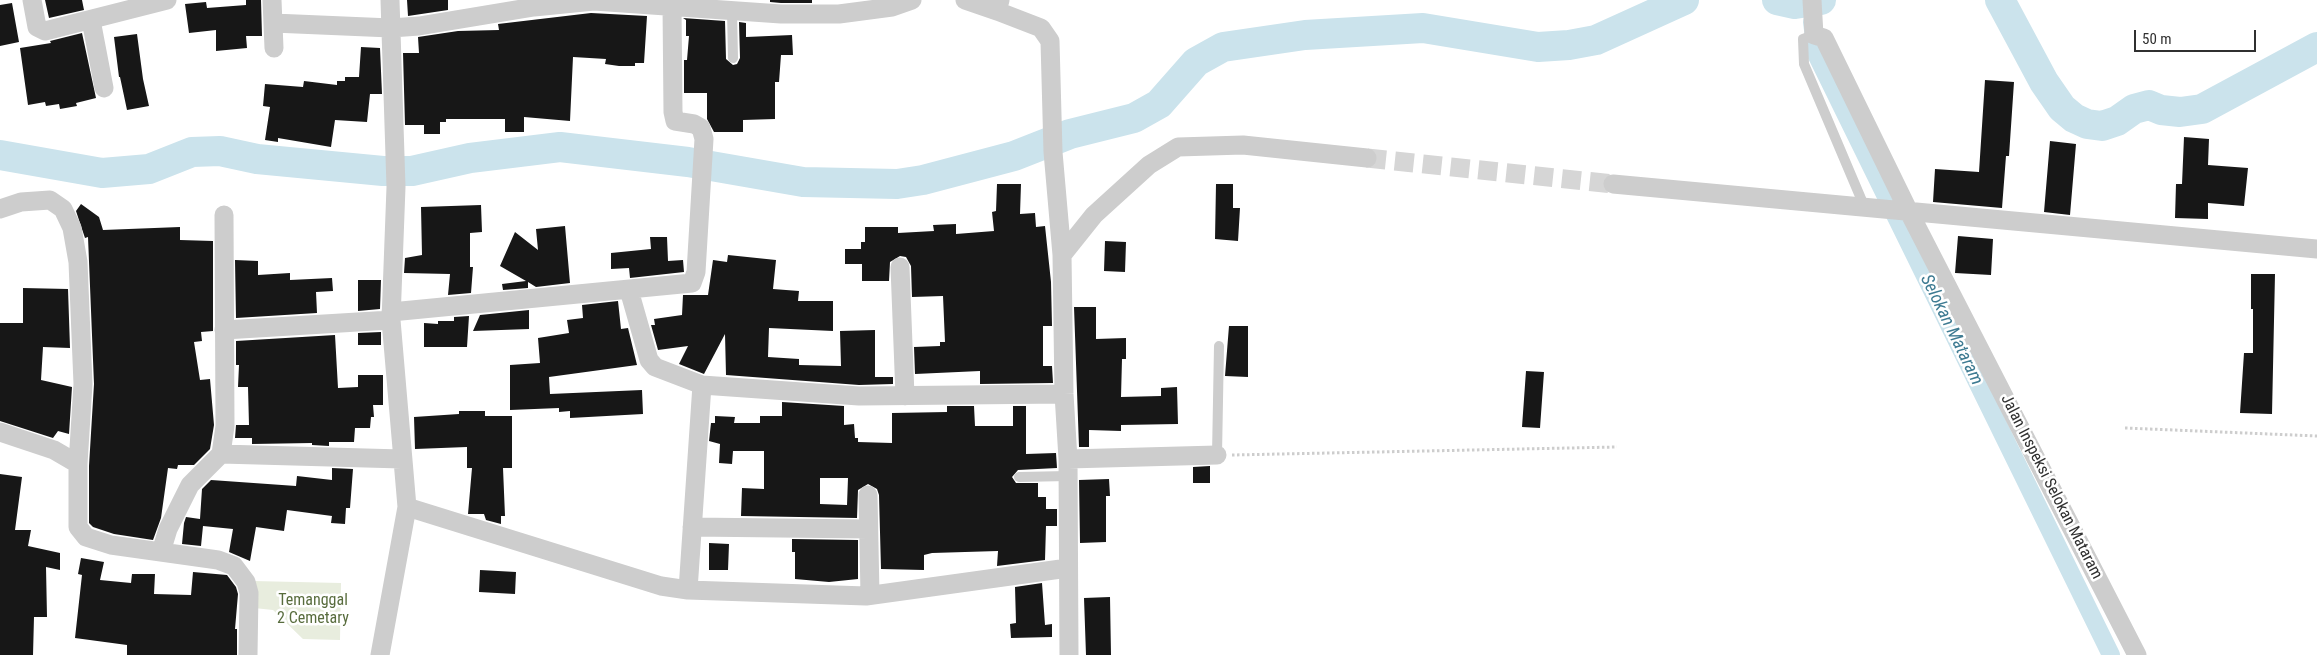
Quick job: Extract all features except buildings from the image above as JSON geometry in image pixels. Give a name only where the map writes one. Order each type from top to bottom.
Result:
[{"type":"street","points":[[32,0],[37,27],[42,30],[91,20],[167,0]]},
{"type":"street","points":[[272,0],[274,48]]},
{"type":"street","points":[[380,655],[407,507],[391,316],[396,187],[390,0]]},
{"type":"street","points":[[274,23],[391,28],[419,26],[534,6],[594,1],[732,10],[839,14],[892,7],[912,0]]},
{"type":"street","points":[[965,0],[998,5],[1041,28],[1050,41],[1053,152],[1062,255],[1064,394],[1068,467],[1069,655]]},
{"type":"street","name":"Jalan Inspeksi Selokan Mataram","points":[[1812,0],[1814,37],[2137,655]]},
{"type":"street","points":[[224,330],[391,316],[687,285],[695,280],[704,139],[701,128],[694,124],[675,121],[673,112],[672,6]]},
{"type":"street","points":[[91,20],[104,88]]},
{"type":"street","points":[[1062,255],[1101,209],[1149,165],[1178,147],[1242,145],[1367,158]]},
{"type":"street","points":[[1612,184],[2317,249]]},
{"type":"street","points":[[0,209],[21,202],[50,200],[62,209],[72,228],[78,262],[83,384],[78,464],[78,527],[86,537],[111,545],[218,560],[234,566],[241,572],[249,593],[248,655]]},
{"type":"street","points":[[162,552],[168,529],[190,485],[221,454],[225,426],[224,215]]},
{"type":"street","points":[[900,267],[905,396]]},
{"type":"street","points":[[629,290],[649,360],[655,367],[702,385],[858,396],[1064,394]]},
{"type":"street","points":[[688,590],[702,385]]},
{"type":"street","points":[[0,432],[54,450],[78,464]]},
{"type":"street","points":[[221,454],[402,458]]},
{"type":"street","points":[[1068,467],[1217,455]]},
{"type":"street","points":[[868,495],[870,595]]},
{"type":"street","points":[[407,507],[661,586],[688,590],[870,595],[1068,568]]},
{"type":"street","points":[[692,527],[868,529]]},
{"type":"lane","points":[[732,10],[733,58]]},
{"type":"lane","points":[[1814,37],[1804,64],[1873,209]]},
{"type":"lane","points":[[1217,455],[1219,346]]},
{"type":"lane","points":[[1019,477],[1068,467]]},
{"type":"path","points":[[2125,428],[2317,436]]},
{"type":"path","points":[[1217,455],[1617,447]]},
{"type":"green space","name":"Temanggal 2 Cemetary","points":[[253,581],[341,583],[340,640],[303,639],[273,610],[254,608]]},
{"type":"waterway","points":[[0,155],[102,173],[149,169],[192,152],[220,151],[257,159],[383,171],[412,171],[470,158],[560,147],[688,162],[803,182],[897,184],[923,180],[1014,156],[1070,134],[1134,118],[1159,104],[1196,62],[1223,47],[1305,35],[1423,28],[1538,47],[1569,45],[1596,40],[1684,0]]},
{"type":"waterway","points":[[1777,0],[1795,4],[1821,0]]},
{"type":"waterway","points":[[2000,0],[2044,82],[2062,108],[2074,118],[2087,124],[2102,126],[2117,121],[2134,109],[2149,105],[2161,110],[2180,112],[2202,109],[2317,47]]},
{"type":"waterway","name":"Selokan Mataram","points":[[1812,22],[1816,54],[2111,655]]},
{"type":"tunnel","points":[[1367,158],[1613,184]]}]
